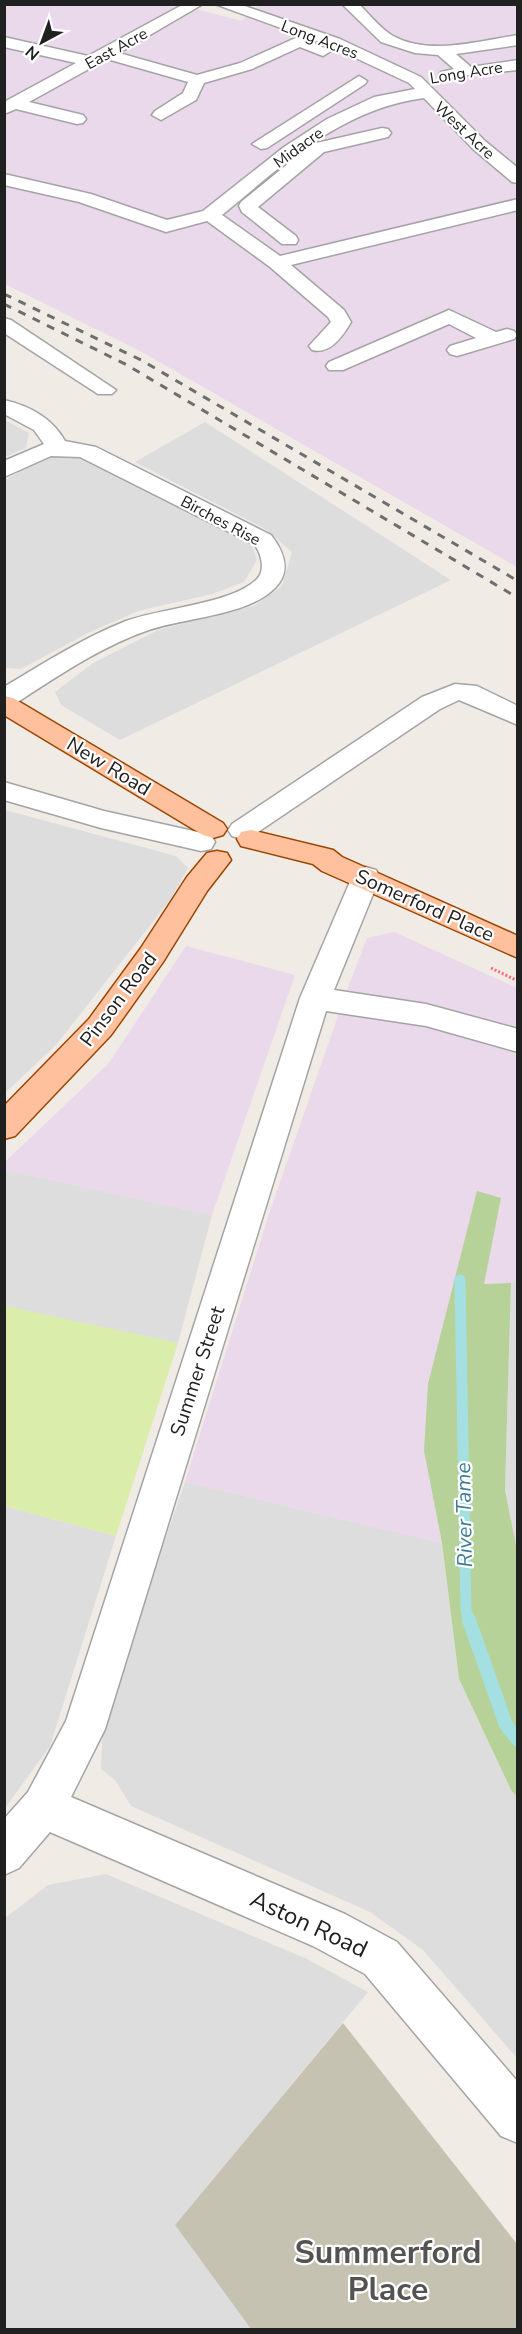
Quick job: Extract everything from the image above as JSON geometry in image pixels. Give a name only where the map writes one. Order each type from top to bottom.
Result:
[{"type":"main road","name":"New Road","points":[[4,701],[228,843]]},
{"type":"main road","name":"Somerford Place","points":[[228,843],[320,868],[332,864],[366,877],[518,948]]},
{"type":"main road","name":"Pinson Road","points":[[4,1127],[100,1027],[152,955],[197,884],[228,843]]},
{"type":"street","name":"East Acre","points":[[10,107],[196,4]]},
{"type":"street","name":"Long Acres","points":[[222,4],[420,86]]},
{"type":"street","points":[[349,4],[387,39],[415,48],[443,51],[518,40]]},
{"type":"street","points":[[245,29],[304,39],[358,74],[315,110],[261,144]]},
{"type":"street","points":[[4,42],[98,58],[197,80],[246,66],[304,39]]},
{"type":"street","points":[[443,51],[467,72]]},
{"type":"street","name":"Long Acre","points":[[420,86],[467,72],[518,64]]},
{"type":"street","points":[[161,115],[190,96],[197,80]]},
{"type":"street","name":"Midacre","points":[[210,215],[309,145],[340,117],[420,86]]},
{"type":"street","name":"West Acre","points":[[420,86],[518,178]]},
{"type":"street","points":[[10,107],[77,119]]},
{"type":"street","points":[[315,110],[340,117]]},
{"type":"street","points":[[289,240],[251,212],[248,206],[309,145],[382,133]]},
{"type":"street","points":[[4,178],[85,198],[166,226],[210,215],[236,231],[337,314],[340,322],[335,332],[318,346]]},
{"type":"street","points":[[277,263],[518,204]]},
{"type":"street","points":[[336,366],[449,316],[495,339]]},
{"type":"street","points":[[4,324],[105,390]]},
{"type":"street","points":[[457,350],[495,339],[514,324]]},
{"type":"street","points":[[4,406],[29,416],[50,430],[56,446],[4,470]]},
{"type":"street","name":"Birches Rise","points":[[4,701],[73,655],[136,625],[239,598],[264,586],[271,578],[274,561],[271,549],[263,540],[88,452],[71,446],[56,446]]},
{"type":"street","points":[[4,791],[101,819],[228,843],[431,703],[454,692],[468,692],[518,717]]},
{"type":"street","name":"Summer Street","points":[[4,1852],[43,1807],[84,1729],[315,998],[366,877]]},
{"type":"street","points":[[315,998],[426,1015],[518,1041]]},
{"type":"street","name":"Aston Road","points":[[43,1807],[329,1930],[381,1958],[518,2119]]},
{"type":"shaded area","points":[[5,5],[181,5],[241,21],[259,5],[517,5],[517,567],[142,352],[5,284]]},
{"type":"shaded area","points":[[5,420],[29,433],[26,448],[5,457]]},
{"type":"shaded area","points":[[205,422],[451,580],[120,740],[61,705],[55,692],[93,663],[158,630],[254,606],[282,586],[292,552],[265,529],[135,462]]},
{"type":"shaded area","points":[[66,453],[91,462],[252,545],[257,560],[244,582],[212,594],[138,611],[88,633],[21,669],[5,668],[5,480],[42,459]]},
{"type":"shaded area","points":[[5,810],[176,856],[188,868],[170,900],[56,1045],[5,1093]]},
{"type":"shaded area","points":[[394,932],[517,988],[517,1279],[511,1283],[483,1284],[501,1199],[424,1451],[442,1543],[185,1482],[269,1214],[347,990],[367,938]]},
{"type":"shaded area","points":[[186,946],[295,975],[212,1215],[5,1170],[5,1162],[109,1063]]},
{"type":"shaded area","points":[[5,1170],[212,1215],[178,1343],[5,1308]]},
{"type":"shaded area","points":[[517,1279],[517,1556],[505,1490],[511,1283]]},
{"type":"shaded area","points":[[185,1482],[442,1543],[459,1679],[511,1790],[517,1797],[517,2058],[423,1950],[370,1912],[131,1806],[115,1780],[101,1769],[103,1720]]},
{"type":"shaded area","points":[[5,1506],[116,1536],[50,1746],[5,1808]]},
{"type":"shaded area","points":[[106,1874],[307,1959],[368,1992],[175,2225],[251,2329],[5,2330],[5,1918],[48,1885]]},
{"type":"shaded area","points":[[343,2023],[517,2244],[517,2329],[251,2329],[175,2225]]},
{"type":"green space","points":[[477,1191],[501,1198],[484,1284],[511,1283],[505,1490],[518,1556],[517,1797],[511,1790],[459,1679],[442,1543],[424,1451],[428,1384]]},
{"type":"green space","points":[[5,1306],[178,1343],[116,1536],[5,1506]]},
{"type":"waterway","name":"River Tame","points":[[460,1280],[466,1611],[470,1622]]},
{"type":"waterway","name":"River Tame","points":[[469,1620],[506,1725],[518,1740]]},
{"type":"railway","points":[[4,294],[141,360],[518,581]]},
{"type":"railway","points":[[4,304],[127,365],[518,598]]},
{"type":"district","name":"Summerford Place","points":[[388,2270]]}]
